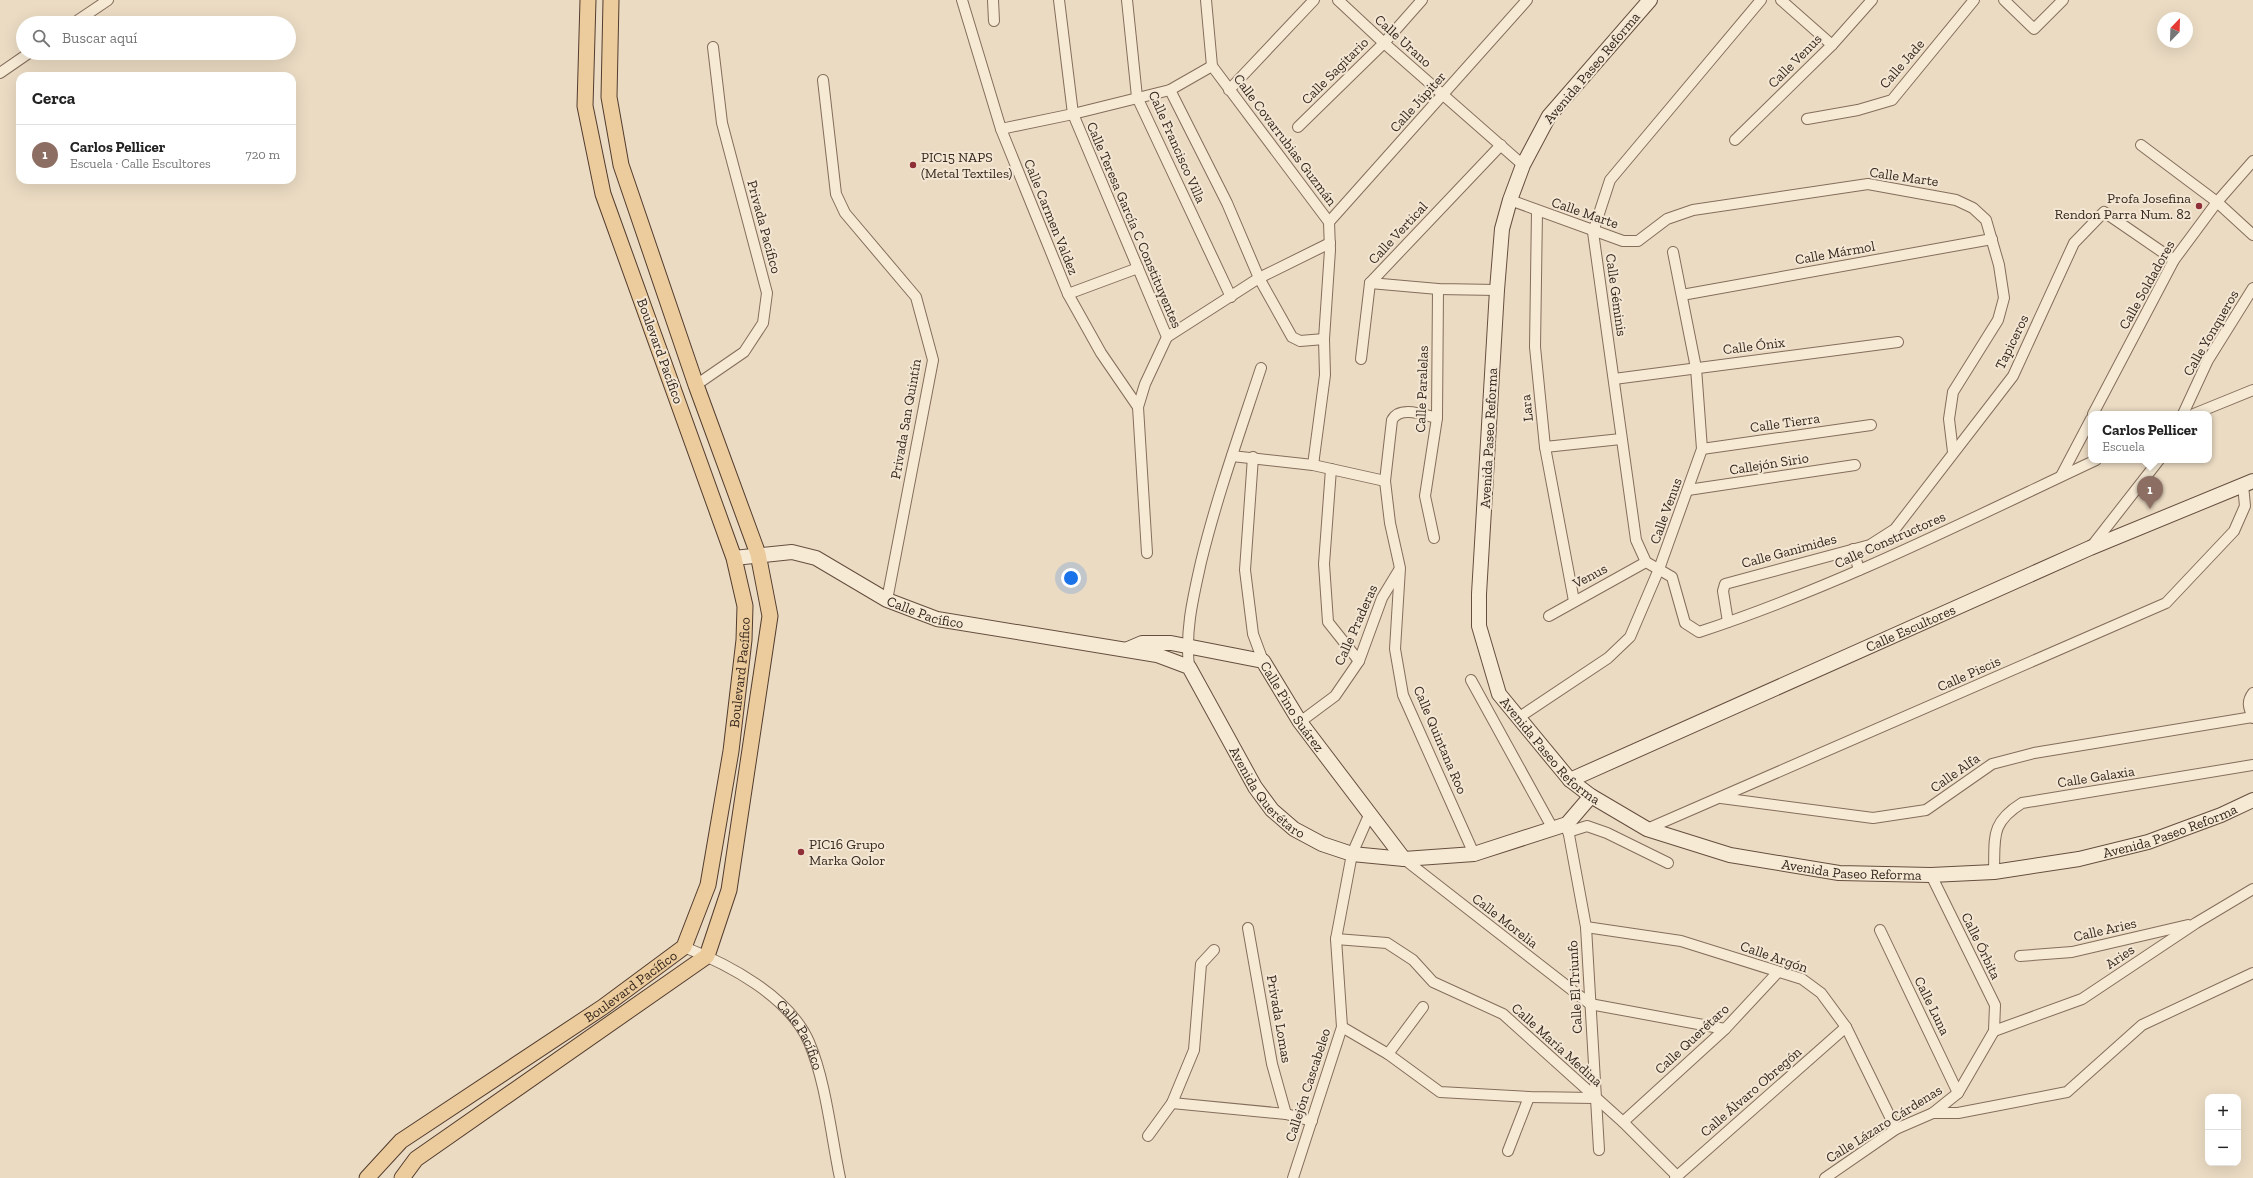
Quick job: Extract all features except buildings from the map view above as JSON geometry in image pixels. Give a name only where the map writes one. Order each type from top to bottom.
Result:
[{"type":"main road","name":"Boulevard Pacífico","points":[[367,1178],[401,1140],[603,1007],[684,947],[708,885],[731,751],[744,640],[745,613],[734,558],[603,194],[585,106],[588,0]]},
{"type":"main road","name":"Boulevard Pacífico","points":[[402,1178],[416,1159],[707,956],[730,890],[770,616],[758,554],[696,385],[621,165],[609,97],[611,0]]},
{"type":"main road","name":"Avenida Paseo Reforma","points":[[1650,0],[1549,116],[1523,165],[1510,200],[1502,229],[1479,594],[1479,626],[1499,694],[1570,780],[1591,796],[1647,829],[1730,855],[1839,873],[1931,875],[1994,872],[2079,859],[2148,842],[2221,815],[2253,800]]},
{"type":"main road","name":"Calle Escultores","points":[[1570,780],[2090,548],[2248,483]]},
{"type":"main road","name":"Calle Pacífico","points":[[734,558],[758,554],[792,552],[816,558],[887,600],[937,619],[1128,649],[1157,655],[1189,667]]},
{"type":"main road","name":"Calle Pacífico","points":[[1128,649],[1142,643],[1171,643],[1263,661]]},
{"type":"main road","name":"Calle Pino Suárez","points":[[1263,661],[1300,722],[1404,859]]},
{"type":"main road","name":"Avenida Querétaro","points":[[1189,667],[1255,787],[1272,810],[1294,829],[1322,844],[1352,854],[1404,859],[1474,854],[1554,829],[1568,828],[1591,796]]},
{"type":"street","points":[[84,16],[108,0]]},
{"type":"street","name":"Calle Carmen Valdez","points":[[962,0],[1001,129],[1068,294],[1101,353],[1138,407]]},
{"type":"street","points":[[993,0],[994,21]]},
{"type":"street","name":"Calle Teresa García C Constituyentes","points":[[1059,0],[1073,114],[1104,193],[1167,337],[1145,384],[1138,407],[1148,553]]},
{"type":"street","name":"Calle Francisco Villa","points":[[1127,0],[1136,97],[1231,297]]},
{"type":"street","points":[[1001,129],[1073,114],[1136,97],[1170,90],[1212,66],[1206,0]]},
{"type":"street","points":[[1229,90],[1314,0]]},
{"type":"street","name":"Calle Urano","points":[[1338,0],[1384,43],[1523,165]]},
{"type":"street","name":"Calle Sagitario","points":[[1298,127],[1384,43],[1422,0]]},
{"type":"street","name":"Calle Júpiter","points":[[1329,222],[1527,0]]},
{"type":"street","name":"Calle Géminis","points":[[1646,562],[1636,540],[1593,232],[1610,180],[1761,0]]},
{"type":"street","points":[[1781,0],[1832,45]]},
{"type":"street","name":"Calle Venus","points":[[1734,140],[1832,45],[1872,0]]},
{"type":"street","name":"Calle Jade","points":[[1807,119],[1858,110],[1892,100],[1974,0]]},
{"type":"street","points":[[2004,0],[2034,29],[2063,0]]},
{"type":"street","name":"Privada Pacífico","points":[[696,385],[744,352],[763,324],[767,294],[722,124],[713,47]]},
{"type":"street","points":[[0,73],[19,60]]},
{"type":"street","name":"Calle Covarrubias Guzmán","points":[[1212,66],[1329,222],[1330,242],[1324,339],[1325,375],[1313,465]]},
{"type":"street","name":"Privada San Quintín","points":[[823,80],[836,194],[844,213],[916,297],[933,360],[887,600]]},
{"type":"street","points":[[1170,90],[1227,203],[1259,278],[1292,337],[1300,340],[1324,339]]},
{"type":"street","name":"Calle Vertical","points":[[1370,283],[1501,145]]},
{"type":"street","points":[[2141,145],[2217,202],[2253,236]]},
{"type":"street","name":"Calle Soldadores","points":[[2095,411],[2174,260],[2217,202],[2253,161]]},
{"type":"street","name":"Calle Marte","points":[[1510,200],[1593,232],[1623,241],[1638,241],[1667,220],[1693,210],[1868,184],[1956,200],[1974,208],[1986,220],[2000,265],[2004,298],[1998,320],[1953,392],[1949,419],[1953,452]]},
{"type":"street","name":"Lara","points":[[1537,211],[1535,347],[1545,448],[1574,601]]},
{"type":"street","name":"Tapiceros","points":[[1852,549],[1870,545],[1894,529],[2013,376],[2074,243],[2104,212],[2174,260]]},
{"type":"street","name":"Calle Mármol","points":[[1682,295],[1992,239]]},
{"type":"street","points":[[1167,337],[1259,278],[1330,242]]},
{"type":"street","name":"Calle Venus","points":[[1518,718],[1608,658],[1630,637],[1659,569],[1702,449],[1696,368],[1673,252]]},
{"type":"street","points":[[1068,294],[1138,268]]},
{"type":"street","points":[[1361,359],[1370,283]]},
{"type":"street","name":"Calle Vertical","points":[[1370,283],[1438,289],[1497,290]]},
{"type":"street","name":"Calle Yonqueros","points":[[2184,411],[2208,360],[2253,288]]},
{"type":"street","name":"Calle Paralelas","points":[[1434,538],[1425,496],[1437,418],[1438,289]]},
{"type":"street","name":"Calle Ónix","points":[[1614,380],[1898,342]]},
{"type":"street","points":[[1261,368],[1232,456],[1253,457],[1313,465],[1385,481]]},
{"type":"street","points":[[2201,411],[2253,390]]},
{"type":"street","name":"Calle Quintana Roo","points":[[1437,418],[1402,412],[1395,414],[1392,420],[1385,481],[1390,523],[1400,568],[1395,649],[1403,695],[1474,854]]},
{"type":"street","name":"Calle Tierra","points":[[1702,449],[1871,424]]},
{"type":"street","points":[[2061,476],[2088,424]]},
{"type":"street","points":[[1545,448],[1621,439]]},
{"type":"street","name":"Avenida Querétaro","points":[[1189,667],[1187,645],[1190,611],[1206,540],[1232,456]]},
{"type":"street","name":"Calle Pino Suárez","points":[[1253,457],[1245,570],[1253,634],[1263,661]]},
{"type":"street","name":"Calle Constructores","points":[[1659,569],[1672,577],[1685,623],[1699,632],[1859,570],[2089,463]]},
{"type":"street","points":[[2090,548],[2157,463]]},
{"type":"street","name":"Callejón Sirio","points":[[1688,490],[1855,465]]},
{"type":"street","points":[[1331,469],[1324,564],[1328,622],[1358,661]]},
{"type":"street","name":"Calle Piscis","points":[[1647,829],[2166,603],[2234,531],[2245,506],[2248,483]]},
{"type":"street","points":[[1852,549],[1859,570]]},
{"type":"street","name":"Calle Ganimides","points":[[1728,622],[1723,591],[1725,584],[1852,549]]},
{"type":"street","points":[[1646,562],[1659,569]]},
{"type":"street","name":"Venus","points":[[1549,616],[1646,562]]},
{"type":"street","name":"Calle Praderas","points":[[1300,722],[1335,696],[1358,661],[1382,598],[1400,568]]},
{"type":"street","points":[[1471,680],[1554,829]]},
{"type":"street","points":[[2251,696],[2248,707],[2253,717]]},
{"type":"street","name":"Calle Alfa","points":[[1720,798],[1873,818],[1926,810],[1992,764],[2034,753],[2253,717]]},
{"type":"street","name":"Calle Galaxia","points":[[1994,872],[1996,829],[2007,813],[2022,804],[2253,765]]},
{"type":"street","name":"Callejón Cascabeleo","points":[[1294,1178],[1342,1027],[1336,938],[1352,854],[1370,813]]},
{"type":"street","points":[[1568,828],[1587,826],[1608,833],[1668,864]]},
{"type":"street","name":"Calle El Triunfo","points":[[1568,828],[1586,927],[1599,1150]]},
{"type":"street","name":"Calle Morelia","points":[[1404,859],[1590,1004]]},
{"type":"street","name":"Calle Órbita","points":[[1931,875],[1995,1005],[1994,1031]]},
{"type":"street","name":"Aries","points":[[1994,1031],[2082,999],[2196,923],[2253,890]]},
{"type":"street","name":"Calle Aries","points":[[2020,956],[2072,952],[2196,923]]},
{"type":"street","name":"Calle Argón","points":[[1586,927],[1682,941],[1802,979],[1821,992],[1846,1028],[1896,1129]]},
{"type":"street","name":"Privada Lomas","points":[[1248,928],[1272,1064],[1286,1114]]},
{"type":"street","name":"Calle Luna","points":[[1880,930],[1958,1093]]},
{"type":"street","name":"Calle María Medina","points":[[1336,938],[1387,943],[1413,960],[1433,982],[1503,1014],[1622,1122],[1676,1177]]},
{"type":"street","name":"Calle Pacífico","points":[[684,947],[707,956],[758,985],[784,1007],[799,1026],[808,1041],[822,1089],[840,1178]]},
{"type":"street","points":[[1148,1136],[1172,1104],[1194,1050],[1201,964],[1214,950]]},
{"type":"street","name":"Calle Querétaro","points":[[1622,1122],[1725,1030],[1778,972]]},
{"type":"street","points":[[1933,1113],[1958,1114],[2067,1092],[2142,1025],[2253,973]]},
{"type":"street","points":[[1590,1004],[1725,1030]]},
{"type":"street","points":[[1388,1054],[1423,1006]]},
{"type":"street","points":[[1342,1027],[1388,1054],[1440,1092],[1529,1097],[1595,1098]]},
{"type":"street","name":"Calle Álvaro Obregón","points":[[1676,1177],[1846,1028]]},
{"type":"street","name":"Calle Lázaro Cárdenas","points":[[1825,1178],[1896,1129],[1933,1113],[1958,1093],[1994,1031]]},
{"type":"street","points":[[1508,1151],[1529,1097]]},
{"type":"street","points":[[1172,1104],[1286,1114],[1312,1121]]},
{"type":"place","name":"PIC15 NAPS (Metal Textiles)","points":[[913,165]]},
{"type":"place","name":"Profa Josefina Rendon Parra Num. 82","points":[[2199,206]]},
{"type":"place","name":"Carlos Pellicer","points":[[2150,509]]},
{"type":"place","name":"PIC16 Grupo Marka Qolor","points":[[801,852]]}]
